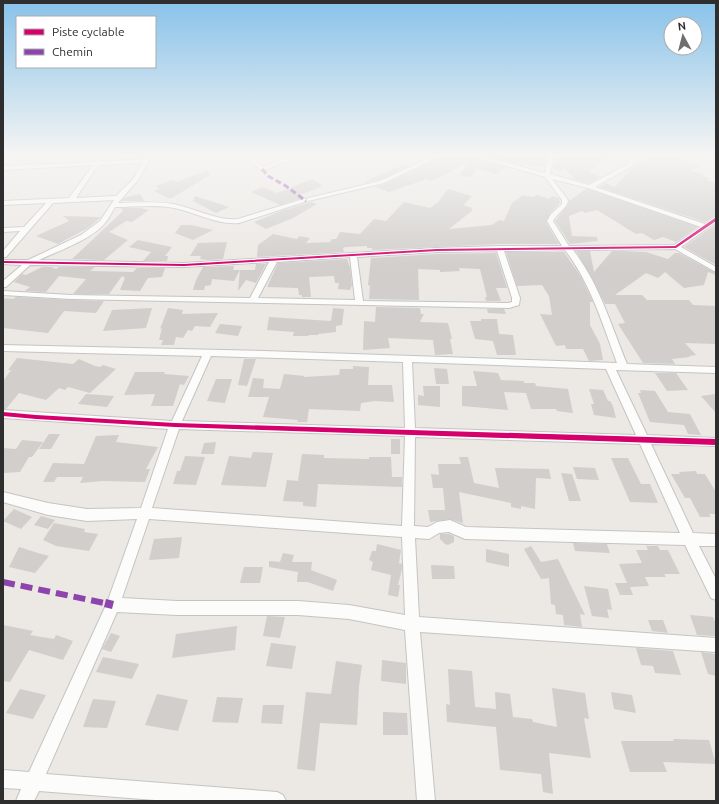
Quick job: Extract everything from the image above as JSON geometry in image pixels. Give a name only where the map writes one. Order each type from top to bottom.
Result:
[{"type":"street","points":[[72,199],[77,192]]},
{"type":"street","points":[[3,285],[28,263],[83,236],[95,228],[102,222],[124,192]]},
{"type":"street","points":[[113,205],[164,205],[186,209],[223,221],[232,222],[240,221],[302,201],[342,192]]},
{"type":"street","points":[[559,192],[565,200],[565,204],[553,215],[550,221],[554,230],[581,267],[623,366]]},
{"type":"street","points":[[601,192],[705,226]]},
{"type":"street","points":[[3,203],[118,198]]},
{"type":"street","points":[[3,255],[51,201]]},
{"type":"street","points":[[676,247],[716,219]]},
{"type":"street","points":[[3,230],[27,229]]},
{"type":"street","points":[[3,262],[184,265],[437,250],[499,248],[676,247],[716,270]]},
{"type":"street","points":[[3,293],[253,301],[509,306],[516,303],[516,298],[499,248]]},
{"type":"street","points":[[353,255],[359,303]]},
{"type":"street","points":[[253,301],[274,260]]},
{"type":"street","points":[[5,350],[208,353],[609,365],[716,370]]},
{"type":"street","points":[[25,801],[113,605],[175,425],[208,353]]},
{"type":"street","points":[[408,359],[410,433],[408,532],[412,624],[426,801]]},
{"type":"street","points":[[609,365],[689,539],[716,593]]},
{"type":"street","points":[[3,414],[36,418],[175,425],[645,441],[716,442]]},
{"type":"street","points":[[3,497],[48,509],[87,515],[145,513],[429,533],[437,528],[450,526],[465,533],[716,540]]},
{"type":"street","points":[[113,605],[177,608],[298,608],[350,612],[412,624],[716,645]]},
{"type":"street","points":[[3,779],[277,801]]},
{"type":"building","points":[[155,192],[183,192],[172,198],[168,198]]},
{"type":"building","points":[[251,192],[273,192],[277,193],[281,192],[309,192],[298,196],[302,198],[280,205]]},
{"type":"building","points":[[446,192],[457,192],[472,196],[463,205],[472,208],[471,209],[473,210],[449,229],[492,225],[499,220],[504,221],[512,203],[523,195],[532,197],[537,195],[549,199],[552,196],[559,198],[560,203],[550,213],[546,222],[559,244],[499,244],[372,250],[372,248],[367,248],[367,246],[346,247],[343,248],[344,252],[257,257],[258,245],[273,234],[297,239],[299,236],[310,238],[306,243],[330,242],[332,239],[336,239],[340,232],[360,234],[374,219],[386,221],[404,202],[430,208],[438,202]]},
{"type":"building","points":[[582,192],[595,192],[698,227],[676,242],[663,237],[654,240],[642,233],[636,234],[597,210],[585,213],[582,211],[569,216],[572,236],[597,237],[598,241],[570,244],[555,221],[567,206],[569,201]]},
{"type":"building","points":[[613,192],[716,192],[716,216],[705,222]]},
{"type":"building","points":[[140,194],[144,201],[121,201],[126,197]]},
{"type":"building","points":[[195,196],[229,207],[216,213],[193,201]]},
{"type":"building","points":[[311,202],[317,204],[293,218],[266,229],[254,222],[281,211]]},
{"type":"building","points":[[121,208],[141,208],[149,210],[132,222],[126,221],[109,232],[128,240],[104,260],[72,259],[123,211]]},
{"type":"building","points":[[63,216],[101,217],[88,228],[58,244],[36,236],[69,221]]},
{"type":"building","points":[[716,224],[716,265],[684,247]]},
{"type":"building","points":[[181,225],[191,225],[213,230],[193,240],[175,233]]},
{"type":"building","points":[[138,240],[172,247],[165,256],[168,256],[167,261],[143,261],[151,252],[129,247]]},
{"type":"building","points":[[227,242],[223,259],[208,260],[200,259],[201,256],[190,256],[198,243]]},
{"type":"building","points":[[576,251],[590,251],[594,272],[612,251],[621,251],[646,252],[668,259],[675,253],[679,253],[716,273],[716,275],[708,272],[704,285],[684,288],[665,272],[658,278],[646,273],[615,295],[642,295],[647,300],[689,300],[693,305],[716,306],[716,344],[685,343],[696,355],[672,359],[675,364],[643,363],[618,324],[625,323],[615,304],[605,304]]},
{"type":"building","points":[[506,252],[564,252],[581,277],[593,302],[590,302],[590,325],[600,344],[603,360],[589,361],[583,349],[566,349],[565,345],[556,346],[540,314],[552,315],[549,296],[542,285],[517,286]]},
{"type":"building","points":[[496,253],[507,288],[496,288],[501,301],[486,301],[485,297],[487,297],[480,269],[459,268],[460,271],[440,272],[440,270],[418,269],[419,300],[369,299],[370,286],[368,285],[371,258],[437,254]]},
{"type":"building","points":[[347,259],[350,268],[352,285],[350,290],[338,289],[339,283],[335,283],[334,276],[309,277],[311,297],[302,297],[302,295],[299,295],[298,288],[267,287],[278,263]]},
{"type":"building","points":[[256,264],[266,264],[256,283],[246,280],[238,291],[240,270],[255,270]]},
{"type":"building","points":[[234,266],[233,270],[240,270],[234,281],[212,279],[211,285],[205,286],[204,290],[193,290],[196,280],[203,267]]},
{"type":"building","points":[[42,267],[51,267],[56,269],[59,267],[95,267],[90,271],[133,272],[137,268],[165,268],[162,277],[148,278],[140,291],[120,290],[125,278],[122,276],[109,294],[73,294],[86,279],[59,276],[46,292],[25,291],[30,287],[14,282],[22,274],[26,275]]},
{"type":"building","points":[[16,297],[104,301],[96,313],[64,311],[48,333],[3,328],[3,298],[13,299]]},
{"type":"building","points":[[376,307],[420,308],[421,314],[424,314],[420,322],[448,323],[452,339],[450,339],[453,354],[435,355],[433,340],[388,338],[390,348],[363,350],[364,321],[375,322]]},
{"type":"building","points":[[152,308],[146,328],[103,331],[112,310]]},
{"type":"building","points":[[168,308],[183,310],[182,314],[218,313],[210,327],[195,326],[192,331],[188,330],[183,338],[176,337],[174,345],[161,345],[163,340],[159,340],[162,328],[160,329]]},
{"type":"building","points":[[333,308],[344,309],[342,325],[336,326],[336,332],[308,336],[293,336],[294,332],[267,330],[269,317],[331,321]]},
{"type":"building","points":[[487,309],[504,309],[506,314],[488,313]]},
{"type":"building","points":[[481,319],[497,319],[499,334],[513,335],[516,355],[497,355],[493,341],[475,339],[470,321],[481,321]]},
{"type":"building","points":[[220,324],[242,326],[238,336],[215,333]]},
{"type":"building","points":[[17,358],[73,364],[79,359],[95,366],[100,367],[103,365],[116,369],[90,393],[68,387],[65,390],[59,388],[46,400],[19,393],[6,409],[3,409],[3,381],[11,370],[8,370]]},
{"type":"building","points":[[244,359],[256,359],[247,386],[238,385]]},
{"type":"building","points":[[353,366],[369,367],[368,385],[392,385],[394,402],[375,401],[361,403],[360,411],[309,409],[307,422],[297,422],[298,420],[263,417],[269,397],[248,397],[253,378],[264,379],[263,388],[280,389],[284,374],[304,377],[339,375],[340,369],[353,369]]},
{"type":"building","points":[[434,368],[447,369],[449,384],[436,384]]},
{"type":"building","points":[[473,371],[498,373],[501,380],[524,381],[524,383],[535,383],[536,386],[568,389],[573,413],[557,411],[556,409],[531,409],[526,393],[504,392],[508,410],[462,406],[462,386],[477,386]]},
{"type":"building","points":[[135,372],[165,372],[164,374],[189,376],[184,385],[180,384],[173,406],[151,406],[155,394],[124,395]]},
{"type":"building","points":[[655,373],[676,373],[688,390],[667,391]]},
{"type":"building","points":[[216,379],[232,379],[225,403],[207,401]]},
{"type":"building","points":[[423,386],[440,386],[440,407],[418,405],[418,395],[424,396]]},
{"type":"building","points":[[589,389],[603,390],[608,401],[610,401],[613,406],[616,418],[594,415],[591,404],[594,404]]},
{"type":"building","points":[[640,390],[655,391],[668,412],[690,414],[701,435],[688,434],[684,425],[650,422],[638,393],[641,393]]},
{"type":"building","points":[[86,394],[114,396],[107,407],[78,404]]},
{"type":"building","points":[[716,394],[716,413],[701,396]]},
{"type":"building","points":[[49,434],[60,434],[51,449],[39,449]]},
{"type":"building","points":[[119,435],[116,442],[158,447],[146,469],[150,469],[145,482],[102,481],[80,483],[83,477],[57,477],[54,482],[43,482],[53,463],[84,464],[96,436]]},
{"type":"building","points":[[391,439],[400,439],[400,454],[391,454]]},
{"type":"building","points":[[22,440],[43,442],[32,457],[29,457],[20,472],[3,473],[3,448],[16,449]]},
{"type":"building","points":[[216,442],[214,454],[201,454],[204,443]]},
{"type":"building","points":[[253,452],[273,453],[266,487],[221,485],[229,456],[251,458]]},
{"type":"building","points":[[302,454],[324,455],[324,458],[369,459],[369,457],[391,457],[392,477],[402,477],[402,487],[318,484],[316,507],[303,506],[303,502],[283,501],[287,480],[298,481]]},
{"type":"building","points":[[185,456],[205,457],[196,485],[173,484],[177,471],[180,471]]},
{"type":"building","points":[[459,457],[468,457],[474,483],[499,488],[495,468],[549,469],[551,479],[536,478],[535,509],[521,506],[521,509],[511,507],[511,503],[459,492],[463,523],[450,519],[430,522],[428,510],[445,510],[443,488],[433,488],[431,474],[439,475],[438,464],[461,464]]},
{"type":"building","points":[[611,458],[628,458],[641,484],[650,484],[658,503],[630,502]]},
{"type":"building","points":[[573,467],[595,468],[599,480],[577,479]]},
{"type":"building","points":[[696,471],[697,474],[705,474],[716,492],[716,514],[709,514],[711,517],[700,517],[690,498],[685,498],[671,474]]},
{"type":"building","points":[[561,473],[572,474],[581,501],[569,501]]},
{"type":"building","points":[[14,509],[32,517],[21,529],[3,521]]},
{"type":"building","points":[[41,516],[55,520],[48,529],[34,525]]},
{"type":"building","points":[[54,523],[85,529],[84,532],[98,534],[89,551],[56,546],[43,540]]},
{"type":"building","points":[[440,534],[449,534],[454,536],[454,542],[448,545],[445,544],[440,539]]},
{"type":"building","points":[[182,537],[179,558],[149,560],[154,539]]},
{"type":"building","points":[[573,543],[607,544],[610,553],[575,551]]},
{"type":"building","points":[[377,544],[401,550],[399,563],[402,564],[402,569],[398,585],[400,585],[398,597],[388,595],[391,575],[371,570],[373,562],[369,560],[372,551],[376,551]]},
{"type":"building","points":[[531,546],[541,562],[558,559],[585,615],[580,614],[582,627],[564,625],[563,615],[556,614],[555,605],[551,604],[549,578],[541,579],[524,549]]},
{"type":"building","points":[[646,546],[658,546],[660,550],[668,550],[680,574],[664,574],[666,577],[645,577],[649,586],[630,587],[633,595],[620,595],[615,583],[627,583],[619,564],[642,563],[636,550],[648,550]]},
{"type":"building","points":[[19,547],[49,556],[35,573],[9,567]]},
{"type":"building","points":[[486,549],[509,554],[509,567],[486,562]]},
{"type":"building","points":[[283,553],[294,555],[292,562],[312,562],[311,570],[337,580],[333,591],[308,582],[297,582],[298,572],[269,567],[269,561],[280,562]]},
{"type":"building","points":[[431,565],[454,566],[455,579],[432,579]]},
{"type":"building","points":[[244,567],[263,567],[260,583],[240,583]]},
{"type":"building","points":[[584,586],[608,589],[612,610],[607,609],[609,618],[592,616]]},
{"type":"building","points":[[690,615],[713,617],[716,624],[716,636],[697,635]]},
{"type":"building","points":[[267,616],[285,617],[280,638],[263,636]]},
{"type":"building","points":[[648,620],[663,620],[668,633],[652,631]]},
{"type":"building","points":[[3,625],[33,631],[30,635],[54,639],[56,635],[73,641],[63,660],[29,650],[10,682],[3,681]]},
{"type":"building","points":[[237,626],[235,650],[172,658],[176,634]]},
{"type":"building","points":[[111,633],[120,636],[111,652],[102,649]]},
{"type":"building","points":[[271,643],[296,646],[292,669],[266,666]]},
{"type":"building","points":[[636,648],[673,651],[681,675],[655,673],[653,666],[641,665]]},
{"type":"building","points":[[701,652],[716,654],[716,676],[708,674]]},
{"type":"building","points":[[103,657],[139,664],[132,679],[96,672]]},
{"type":"building","points":[[382,660],[406,663],[406,684],[381,681]]},
{"type":"building","points":[[336,661],[362,665],[359,686],[357,725],[320,723],[315,771],[297,769],[306,692],[331,694]]},
{"type":"building","points":[[448,669],[472,671],[475,707],[496,709],[495,692],[510,694],[513,717],[532,719],[533,722],[557,727],[552,688],[585,693],[589,719],[584,718],[591,758],[549,753],[553,794],[543,792],[541,774],[500,770],[496,727],[447,722],[446,704],[450,705]]},
{"type":"building","points":[[20,689],[46,695],[33,719],[6,713]]},
{"type":"building","points":[[611,692],[632,695],[636,713],[614,709]]},
{"type":"building","points":[[157,694],[188,700],[178,731],[145,725]]},
{"type":"building","points":[[217,697],[243,698],[238,723],[212,722]]},
{"type":"building","points":[[93,699],[116,701],[107,728],[83,727]]},
{"type":"building","points":[[263,705],[284,705],[282,724],[261,723]]},
{"type":"building","points":[[383,712],[407,713],[408,735],[383,735]]},
{"type":"building","points":[[673,739],[709,740],[716,764],[663,762],[667,772],[630,772],[621,741],[674,741]]},
{"type":"marked path","points":[[293,192],[306,201]]},
{"type":"marked path","points":[[3,582],[113,605]]},
{"type":"cycle path","points":[[3,262],[184,265],[437,250],[676,247],[716,219]]},
{"type":"cycle path","points":[[3,414],[175,425],[716,442]]}]
